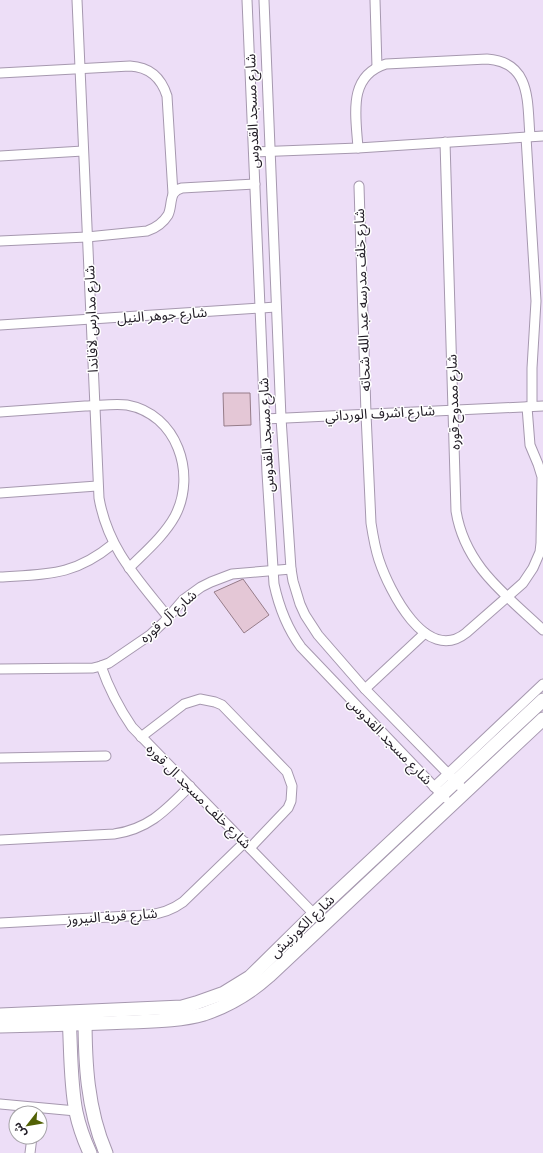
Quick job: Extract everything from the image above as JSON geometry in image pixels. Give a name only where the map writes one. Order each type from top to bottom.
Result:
[{"type":"street","name":"شارع مدارس لافاندا","points":[[77,0],[98,498],[104,521],[113,544],[129,568],[168,617]]},
{"type":"street","name":"شارع مسجد القدوس","points":[[247,0],[265,419],[274,584],[280,606],[289,628],[301,647],[451,804]]},
{"type":"street","name":"شارع مسجد القدوس","points":[[264,0],[281,418],[293,581],[300,604],[311,625],[322,640],[366,689],[465,791]]},
{"type":"street","points":[[358,148],[355,106],[356,95],[365,78],[377,67],[374,0]]},
{"type":"street","name":"شارع خلف مدرسه عبد الله شحاته","points":[[359,186],[371,523],[378,558],[384,575],[398,601],[412,620],[425,633],[436,640],[449,642],[461,637],[517,589],[529,576],[537,560],[541,543],[542,477],[530,445],[529,406],[536,301],[525,89],[523,80],[515,70],[505,62],[496,59],[386,64],[377,67]]},
{"type":"street","points":[[0,73],[137,66],[151,72],[161,82],[167,96],[172,194],[170,208],[164,220],[154,228],[141,232],[87,237],[0,241]]},
{"type":"street","points":[[254,152],[358,148],[543,136]]},
{"type":"street","name":"شارع ممدوح قوره","points":[[445,142],[456,511],[458,523],[463,540],[471,555],[486,575],[543,630]]},
{"type":"street","points":[[0,156],[83,151]]},
{"type":"street","points":[[172,194],[176,190],[182,188],[255,184]]},
{"type":"street","name":"شارع جوهر النيل","points":[[0,325],[276,307]]},
{"type":"street","points":[[0,412],[126,405],[137,408],[152,416],[165,426],[177,446],[183,464],[184,485],[182,496],[176,514],[165,531],[129,568]]},
{"type":"street","name":"شارع اشرف الورداني","points":[[265,419],[543,406]]},
{"type":"street","points":[[0,493],[98,486]]},
{"type":"street","points":[[0,577],[42,575],[67,570],[92,560],[113,544]]},
{"type":"street","name":"شارع آل قوره","points":[[0,669],[93,668],[101,666],[113,661],[150,635],[187,597],[201,587],[232,574],[291,569]]},
{"type":"street","points":[[366,689],[425,633]]},
{"type":"street","name":"شارع خلف مسجد ال قوره","points":[[101,666],[106,681],[118,705],[132,727],[314,914]]},
{"type":"street","points":[[452,778],[543,684]]},
{"type":"street","name":"شارع قرية النيروز","points":[[0,923],[162,913],[177,907],[183,902],[288,808],[291,801],[291,778],[277,760],[222,705],[200,699],[184,704],[141,737]]},
{"type":"street","name":"شارع الكورنيش","points":[[85,1018],[182,1006],[211,999],[250,977],[438,791],[543,700]]},
{"type":"street","name":"شارع الكورنيش","points":[[0,1015],[169,1020],[203,1014],[217,1009],[246,994],[269,976],[543,719]]},
{"type":"street","points":[[0,758],[106,756]]},
{"type":"street","points":[[0,840],[126,833],[156,819],[190,786]]},
{"type":"street","points":[[70,1018],[73,1093],[82,1135],[90,1153]]},
{"type":"street","name":"شارع الكورنيش","points":[[0,1026],[70,1018]]},
{"type":"street","points":[[85,1018],[89,1097],[98,1132],[106,1153]]},
{"type":"street","points":[[48,1110],[76,1111]]},
{"type":"building","points":[[223,393],[250,393],[251,425],[224,426]]},
{"type":"building","points":[[243,579],[269,615],[244,633],[214,592]]}]
